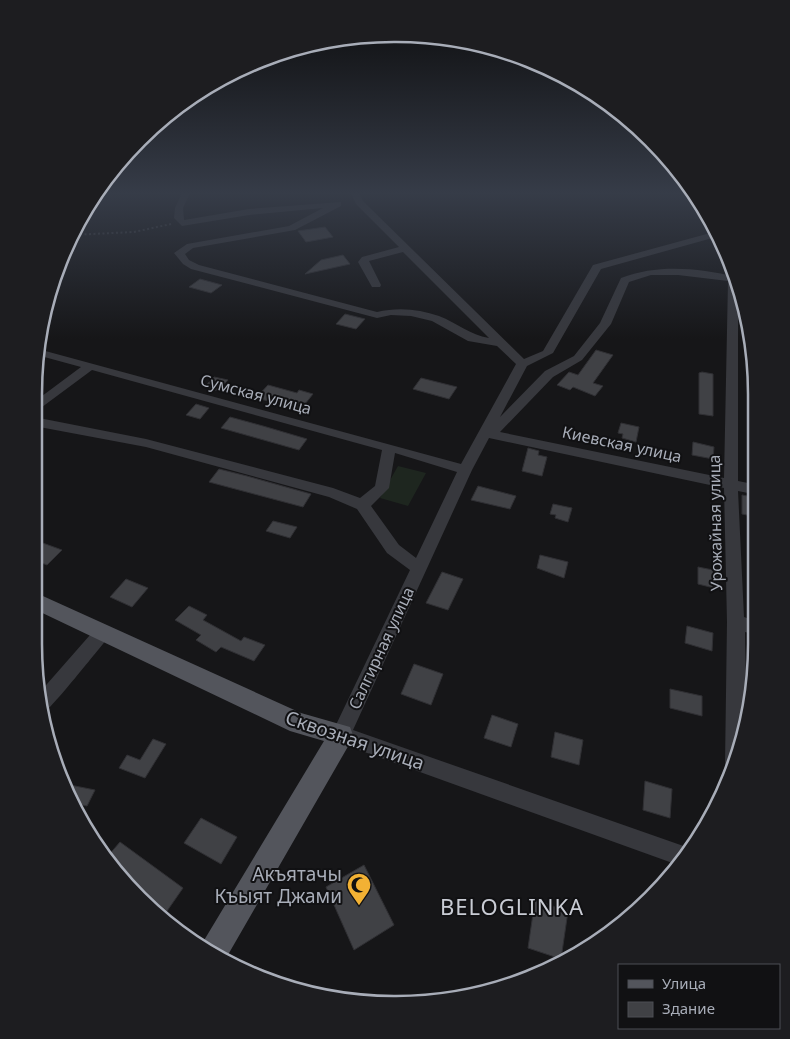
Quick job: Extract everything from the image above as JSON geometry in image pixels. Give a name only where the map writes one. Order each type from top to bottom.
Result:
[{"type":"main road","name":"Сквозная улица","points":[[42,604],[298,723],[341,735]]},
{"type":"main road","name":"Салгирная улица","points":[[216,947],[341,735]]},
{"type":"street","points":[[216,241],[190,246],[179,253],[186,262],[195,267],[377,315],[411,313],[436,319],[472,339],[500,343]]},
{"type":"street","points":[[400,241],[522,364],[547,353],[597,267],[688,241]]},
{"type":"street","points":[[376,284],[363,262],[365,259],[406,248]]},
{"type":"street","name":"Урожайная улица","points":[[487,433],[549,374],[578,358],[605,324],[625,280],[635,275],[656,272],[728,278]]},
{"type":"street","name":"Урожайная улица","points":[[733,296],[731,484],[736,622],[735,734]]},
{"type":"street","name":"Сумская улица","points":[[45,354],[389,447],[465,470]]},
{"type":"street","name":"Салгирная улица","points":[[341,735],[465,470],[487,433],[522,364]]},
{"type":"street","points":[[42,402],[90,366]]},
{"type":"street","points":[[42,424],[146,443],[333,493],[362,505],[393,548],[406,560],[418,567]]},
{"type":"street","name":"Киевская улица","points":[[487,433],[748,487]]},
{"type":"street","points":[[362,505],[382,488],[389,447]]},
{"type":"street","points":[[736,622],[748,626]]},
{"type":"street","points":[[47,698],[103,632]]},
{"type":"street","name":"Сквозная улица","points":[[341,735],[678,855]]},
{"type":"shaded area","points":[[398,466],[426,473],[408,506],[380,498]]},
{"type":"building","points":[[343,255],[350,264],[305,274],[321,260]]},
{"type":"building","points":[[200,279],[222,285],[211,293],[189,287]]},
{"type":"building","points":[[345,314],[365,319],[356,329],[336,324]]},
{"type":"building","points":[[596,350],[613,355],[593,383],[603,386],[595,396],[573,387],[570,390],[557,385],[569,372],[578,375]]},
{"type":"building","points":[[699,373],[713,374],[713,416],[699,414]]},
{"type":"building","points":[[214,377],[228,380],[218,391],[204,387]]},
{"type":"building","points":[[421,378],[457,387],[449,399],[413,389]]},
{"type":"building","points":[[268,385],[297,393],[299,390],[313,394],[301,409],[256,398]]},
{"type":"building","points":[[196,404],[209,408],[200,419],[186,415]]},
{"type":"building","points":[[230,417],[307,439],[299,450],[221,428]]},
{"type":"building","points":[[621,423],[639,427],[636,442],[622,438],[623,434],[618,433]]},
{"type":"building","points":[[693,442],[714,447],[713,459],[692,455]]},
{"type":"building","points":[[528,448],[539,451],[538,455],[547,457],[542,476],[522,471]]},
{"type":"building","points":[[219,469],[311,494],[303,507],[209,482]]},
{"type":"building","points":[[478,486],[516,496],[510,509],[471,500]]},
{"type":"building","points":[[742,495],[748,496],[748,515],[742,514]]},
{"type":"building","points":[[553,504],[572,508],[568,522],[555,518],[556,515],[550,514]]},
{"type":"building","points":[[273,521],[297,527],[290,538],[266,531]]},
{"type":"building","points":[[42,543],[62,550],[47,565],[42,563]]},
{"type":"building","points":[[540,555],[568,562],[564,578],[537,568]]},
{"type":"building","points":[[698,567],[718,571],[718,589],[698,584]]},
{"type":"building","points":[[442,572],[463,579],[448,610],[426,603]]},
{"type":"building","points":[[126,579],[148,588],[132,607],[110,597]]},
{"type":"building","points":[[189,606],[207,615],[203,620],[241,641],[244,637],[265,645],[254,661],[221,647],[216,652],[196,640],[201,635],[175,620]]},
{"type":"building","points":[[687,626],[713,633],[712,651],[685,643]]},
{"type":"building","points":[[414,664],[443,674],[431,705],[401,694]]},
{"type":"building","points":[[670,689],[702,696],[702,716],[670,708]]},
{"type":"building","points":[[492,715],[518,724],[511,747],[484,738]]},
{"type":"building","points":[[555,732],[583,740],[579,765],[551,757]]},
{"type":"building","points":[[153,739],[166,744],[145,778],[119,768],[127,755],[140,760]]},
{"type":"building","points":[[645,781],[672,789],[670,818],[643,810]]},
{"type":"building","points":[[72,785],[95,790],[87,806],[82,805]]},
{"type":"building","points":[[201,818],[237,837],[221,864],[184,843]]},
{"type":"building","points":[[120,842],[183,888],[167,911],[146,893],[111,853]]},
{"type":"building","name":"Акъятачы Къыят Джами","points":[[364,865],[394,925],[354,950],[326,887]]},
{"type":"building","points":[[535,900],[568,911],[562,954],[556,957],[528,948]]},
{"type":"place","name":"Акъятачы Къыят Джами","points":[[359,906]]},
{"type":"district","name":"BELOGLINKA","points":[[512,906]]}]
